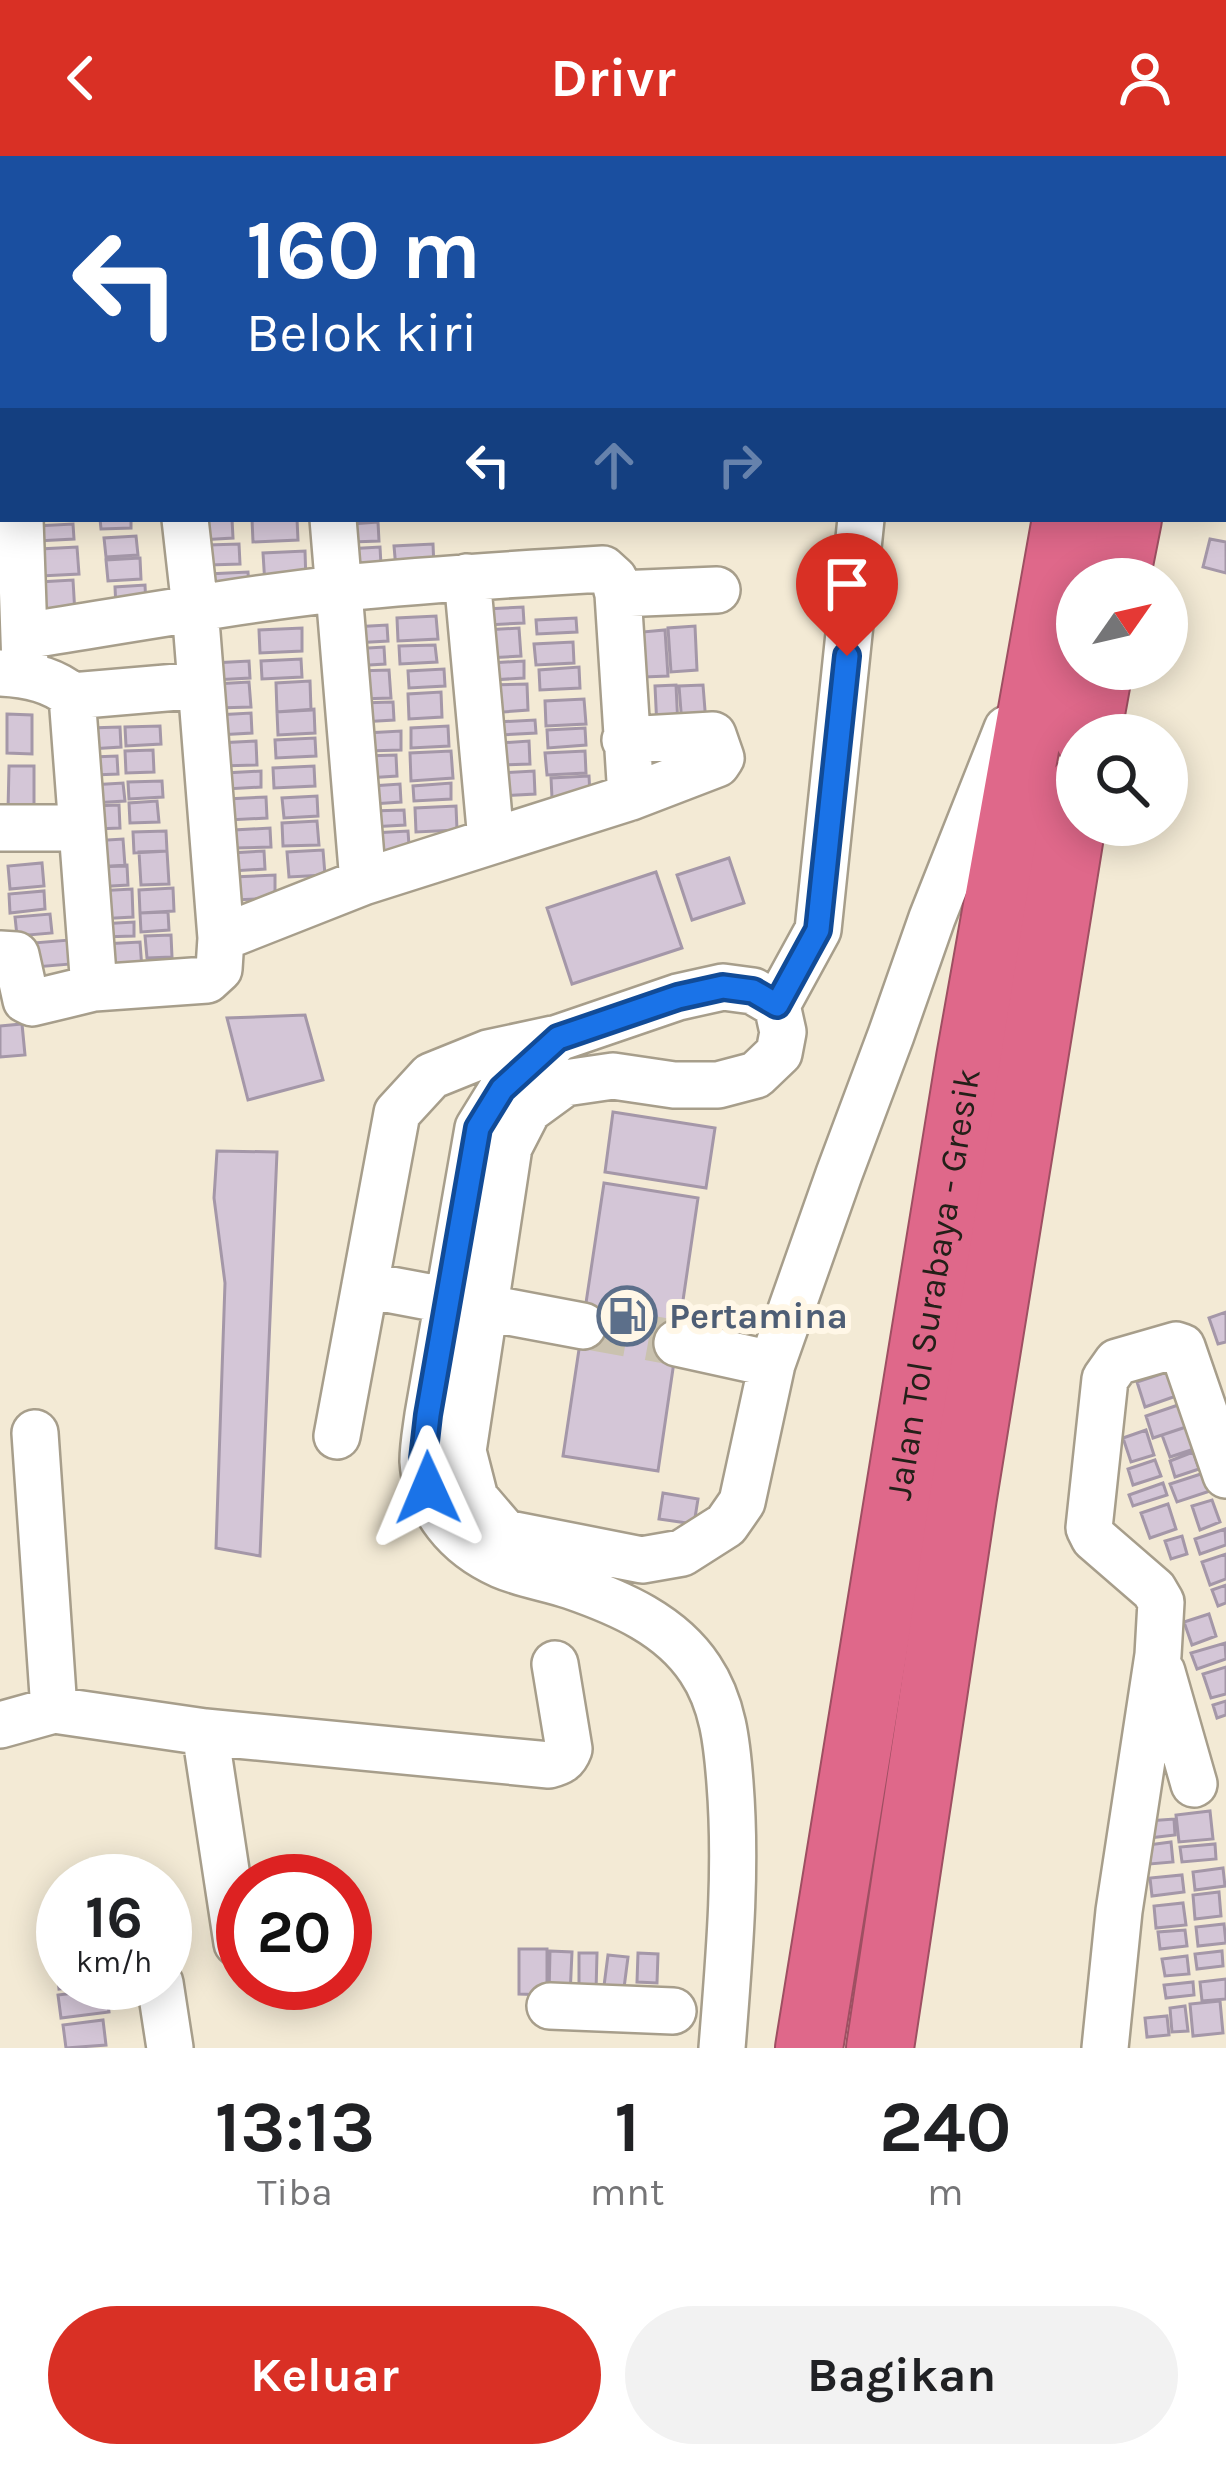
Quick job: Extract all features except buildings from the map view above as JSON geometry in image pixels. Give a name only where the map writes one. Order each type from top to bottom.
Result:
[{"type":"highway","name":"Jalan Tol Surabaya - Gresik","points":[[809,2048],[970,1058],[1065,522]]},
{"type":"highway","points":[[1120,558],[1127,522]]},
{"type":"highway","name":"Jalan Tol Surabaya - Gresik","points":[[880,2048],[962,1497],[1068,846]]},
{"type":"street","points":[[17,661],[20,522]]},
{"type":"street","points":[[0,955],[16,955],[28,1002],[94,988],[207,980],[219,969],[221,938],[185,522]]},
{"type":"street","points":[[334,522],[363,882]]},
{"type":"street","points":[[722,2048],[734,1855],[726,1740],[717,1702],[700,1669],[677,1642],[639,1613],[504,1566],[463,1541],[434,1506],[423,1459],[509,1147],[528,1110],[565,1083],[613,1076],[674,1085],[718,1085],[756,1075],[779,1054],[783,1032],[777,1005],[818,930],[861,522]]},
{"type":"street","points":[[17,661],[195,608],[340,589],[603,569],[614,579],[618,594],[631,797]]},
{"type":"street","points":[[467,577],[491,840]]},
{"type":"street","points":[[618,594],[717,590]]},
{"type":"street","points":[[558,1038],[502,1089],[478,1128],[466,1305],[463,1451],[475,1498],[505,1533],[642,1560],[682,1552],[726,1526],[742,1502],[772,1364],[932,918],[1044,636]]},
{"type":"street","points":[[17,661],[72,696],[94,988]]},
{"type":"street","points":[[72,696],[201,685]]},
{"type":"street","points":[[221,938],[363,882],[631,797],[722,758],[713,735],[626,740]]},
{"type":"street","points":[[0,828],[82,828]]},
{"type":"street","points":[[337,1436],[397,1113],[431,1076],[488,1053],[558,1038],[678,997],[723,987],[753,991],[777,1005]]},
{"type":"street","points":[[365,1286],[583,1326]]},
{"type":"street","points":[[677,1343],[772,1364]]},
{"type":"street","points":[[1105,2048],[1135,1791],[1158,1655],[1161,1602],[1089,1528],[1106,1379],[1117,1362],[1182,1347],[1226,1475]]},
{"type":"street","points":[[35,1432],[54,1711]]},
{"type":"street","points":[[1135,1791],[1210,1783],[1158,1655]]},
{"type":"street","points":[[0,1725],[54,1711],[205,1732],[549,1765],[560,1762],[569,1749],[555,1664]]},
{"type":"street","points":[[205,1732],[224,1854]]},
{"type":"street","points":[[550,2006],[648,2024]]},
{"type":"street","points":[[164,2010],[170,2048]]},
{"type":"tunnel","points":[[583,1326],[677,1343]]},
{"type":"place","name":"Pertamina","points":[[627,1316]]},
{"type":"route","points":[[428,1488],[423,1459],[428,1415],[478,1128],[502,1089],[558,1038],[678,997],[723,987],[753,991],[777,1005],[818,930],[847,656]]}]
